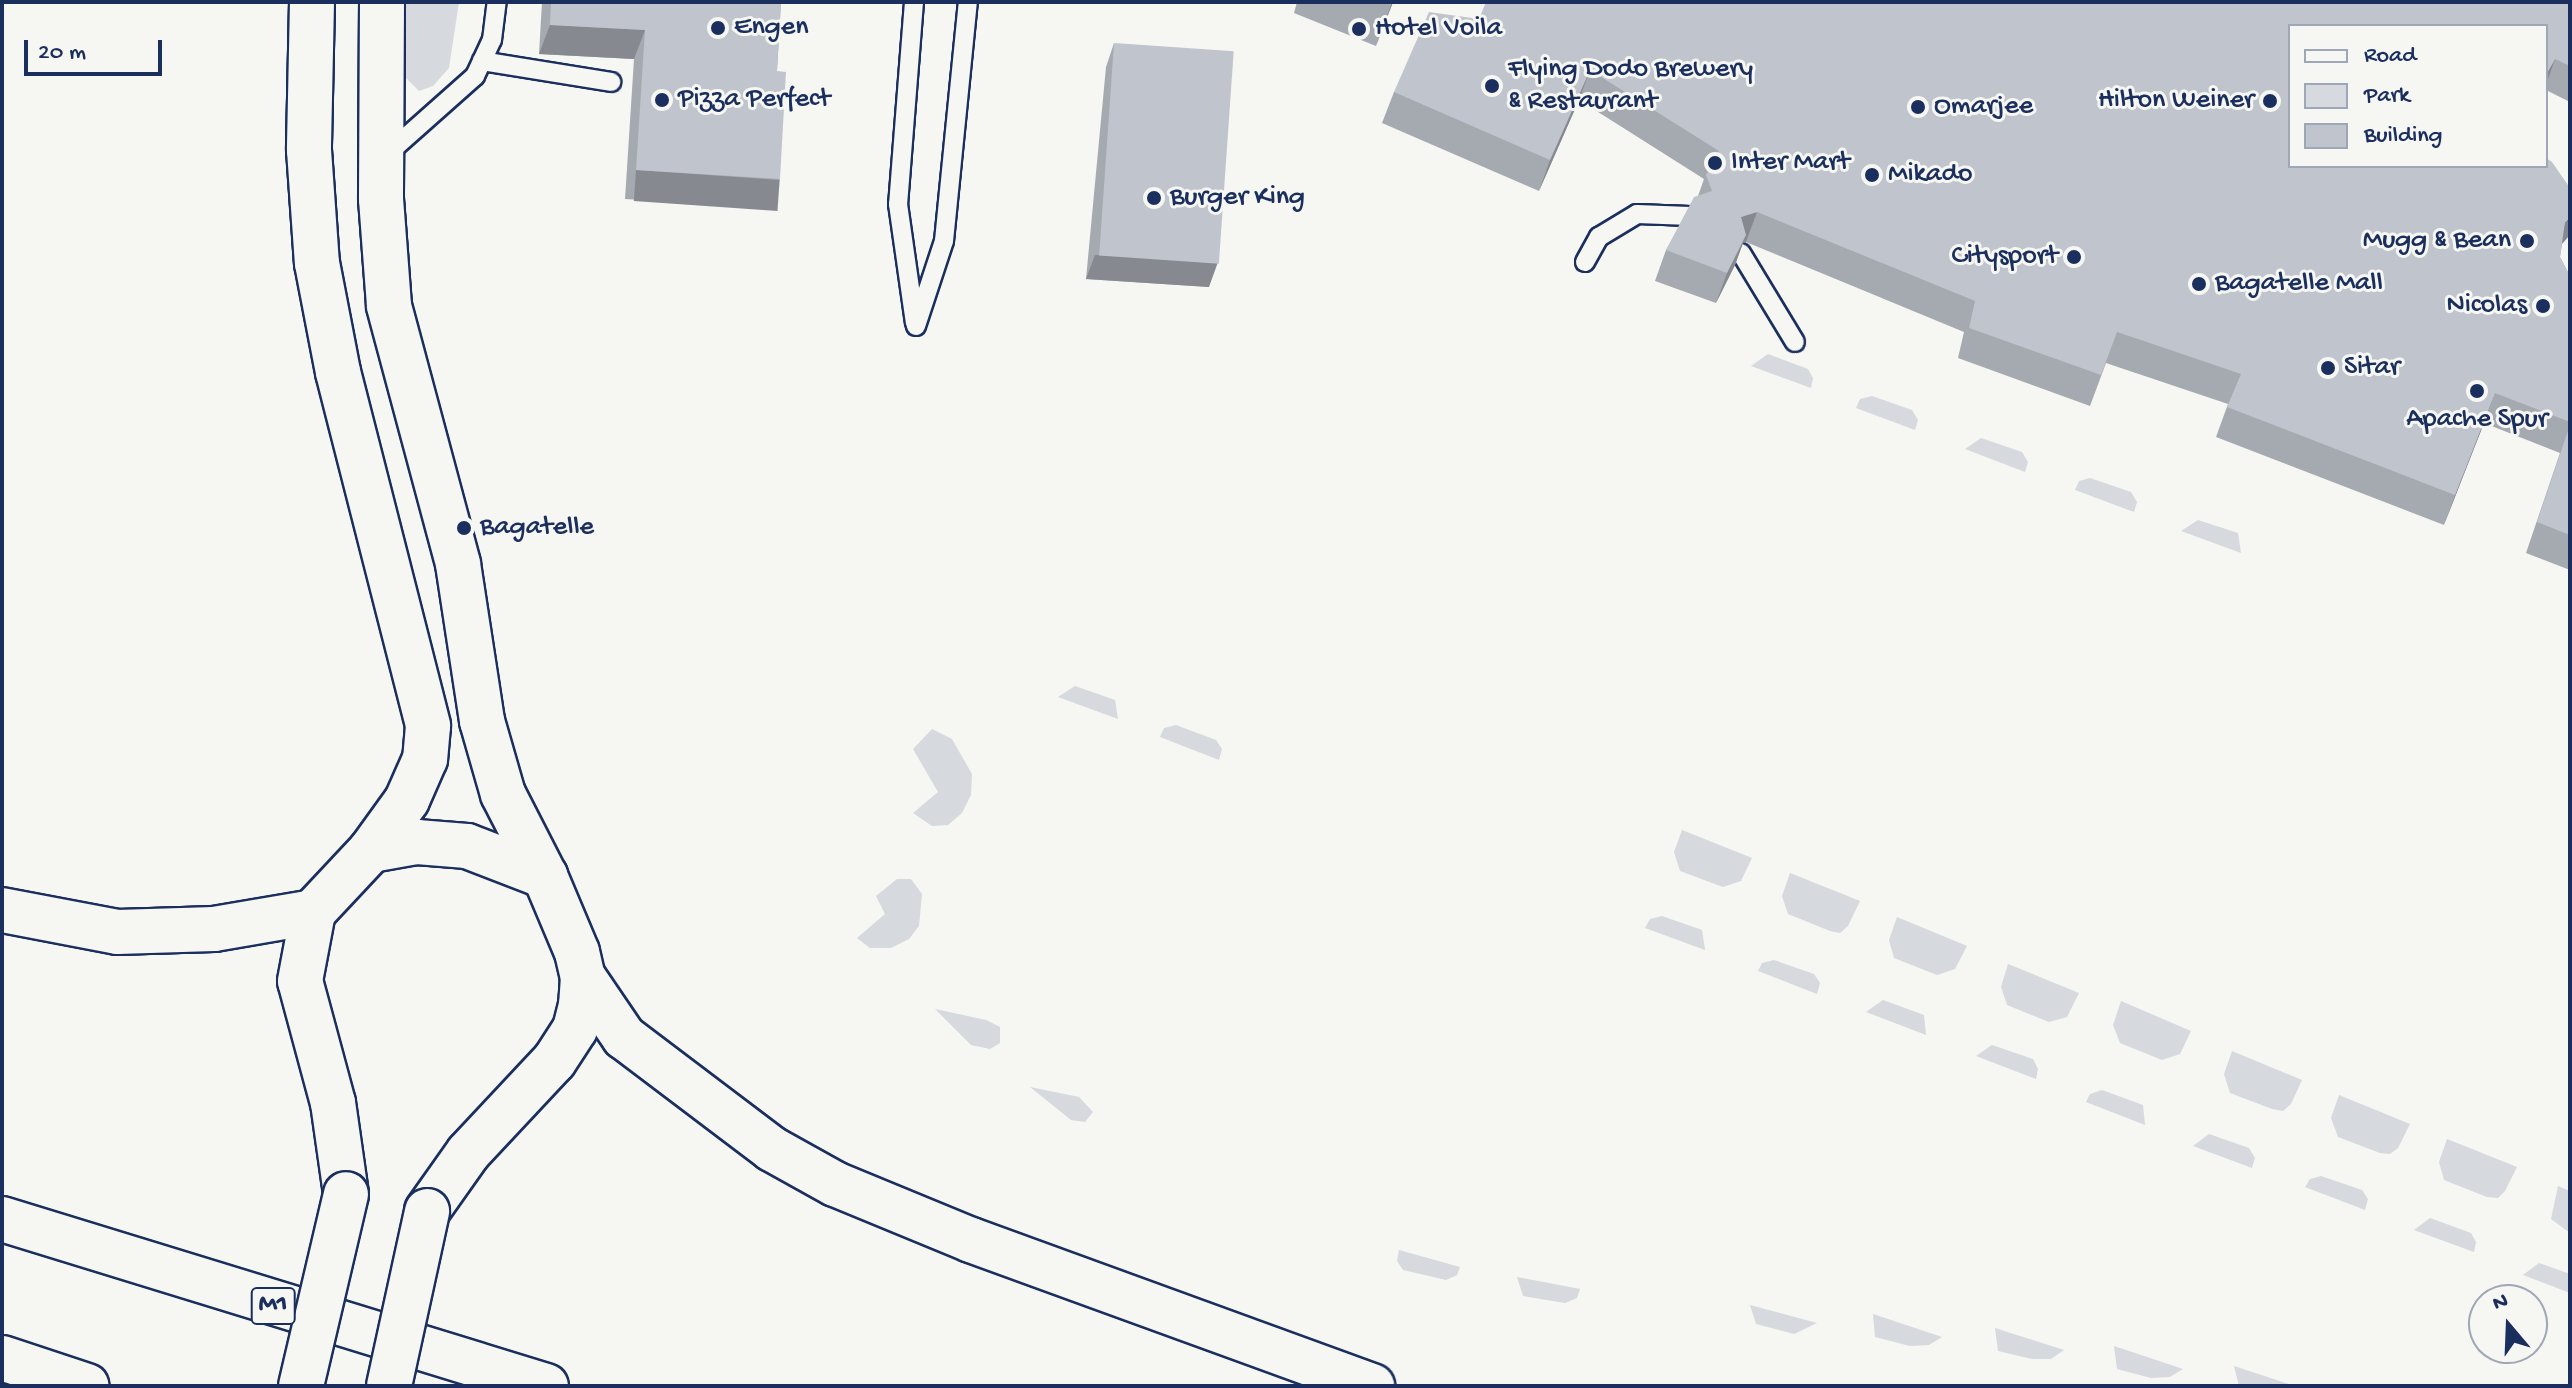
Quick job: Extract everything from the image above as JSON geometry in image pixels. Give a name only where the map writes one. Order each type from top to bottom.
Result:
[{"type":"main road","points":[[301,1386],[346,1194],[333,1103],[300,981],[313,912],[371,850],[407,800],[425,759],[428,726],[338,372],[317,263],[309,150],[312,2]]},
{"type":"main road","points":[[382,2],[381,160],[389,306],[404,372],[458,564],[477,672],[482,721],[503,794],[545,876],[583,977],[624,1037],[772,1149],[835,1184],[971,1240],[1372,1386]]},
{"type":"main road","points":[[371,850],[417,842],[467,846],[545,876]]},
{"type":"main road","points":[[2,910],[117,932],[214,929],[313,912]]},
{"type":"main road","points":[[389,1386],[427,1211],[468,1153],[554,1061],[575,1029],[583,977]]},
{"type":"main road","name":"M1","points":[[2,1219],[546,1386]]},
{"type":"main road","points":[[2,1358],[87,1386]]},
{"type":"lane","points":[[381,160],[475,76],[492,40],[497,2]]},
{"type":"lane","points":[[914,2],[898,204],[916,326],[944,241],[951,200],[968,2]]},
{"type":"lane","points":[[482,61],[611,82]]},
{"type":"lane","points":[[1585,262],[1599,237],[1637,214],[1690,216]]},
{"type":"lane","points":[[1741,253],[1795,342]]},
{"type":"green space","points":[[405,2],[459,2],[449,68],[433,86],[419,91],[406,78],[400,52]]},
{"type":"green space","points":[[1768,354],[1808,369],[1813,378],[1811,388],[1751,366]]},
{"type":"green space","points":[[1872,396],[1912,410],[1918,420],[1915,430],[1856,408],[1860,399]]},
{"type":"green space","points":[[1981,438],[2022,452],[2028,462],[2025,472],[1965,449]]},
{"type":"green space","points":[[2090,478],[2131,492],[2137,502],[2134,512],[2075,490],[2079,481]]},
{"type":"green space","points":[[2198,520],[2238,533],[2241,553],[2181,531]]},
{"type":"green space","points":[[1075,686],[1115,700],[1118,719],[1058,697]]},
{"type":"green space","points":[[1176,725],[1216,740],[1222,749],[1219,760],[1160,737],[1164,728]]},
{"type":"green space","points":[[932,729],[952,739],[972,774],[971,795],[962,813],[948,825],[932,826],[913,813],[938,792],[913,749]]},
{"type":"green space","points":[[1682,830],[1752,858],[1741,881],[1723,887],[1680,871],[1674,852]]},
{"type":"green space","points":[[1790,873],[1860,901],[1848,926],[1840,933],[1830,931],[1788,914],[1782,896]]},
{"type":"green space","points":[[897,879],[911,879],[922,894],[919,926],[909,939],[891,948],[870,948],[857,938],[885,914],[876,896]]},
{"type":"green space","points":[[1662,916],[1702,930],[1705,950],[1645,928],[1650,919]]},
{"type":"green space","points":[[1897,917],[1967,946],[1955,969],[1937,975],[1894,958],[1889,940]]},
{"type":"green space","points":[[1774,960],[1814,974],[1820,983],[1817,994],[1758,971],[1762,963]]},
{"type":"green space","points":[[2008,964],[2079,993],[2067,1017],[2049,1022],[2007,1005],[2001,987]]},
{"type":"green space","points":[[1883,1000],[1924,1015],[1926,1035],[1866,1012]]},
{"type":"green space","points":[[2121,1001],[2191,1031],[2180,1054],[2162,1060],[2120,1043],[2113,1025]]},
{"type":"green space","points":[[935,1009],[986,1020],[1000,1027],[1000,1043],[990,1049],[971,1045]]},
{"type":"green space","points":[[1992,1045],[2033,1059],[2038,1069],[2036,1079],[1976,1056]]},
{"type":"green space","points":[[2232,1051],[2302,1080],[2291,1104],[2283,1111],[2230,1093],[2224,1074]]},
{"type":"green space","points":[[1030,1087],[1079,1097],[1093,1112],[1085,1122],[1071,1120]]},
{"type":"green space","points":[[2102,1090],[2143,1105],[2145,1125],[2086,1102],[2090,1094]]},
{"type":"green space","points":[[2339,1095],[2410,1124],[2398,1148],[2390,1154],[2380,1153],[2338,1137],[2331,1118]]},
{"type":"green space","points":[[2209,1134],[2249,1148],[2255,1158],[2252,1168],[2193,1146]]},
{"type":"green space","points":[[2447,1139],[2517,1167],[2498,1198],[2487,1197],[2444,1180],[2439,1162]]},
{"type":"green space","points":[[2321,1176],[2362,1190],[2368,1199],[2365,1210],[2305,1187],[2310,1179]]},
{"type":"green space","points":[[2558,1186],[2570,1191],[2570,1233],[2551,1219]]},
{"type":"green space","points":[[2430,1218],[2471,1233],[2476,1242],[2474,1252],[2414,1230]]},
{"type":"green space","points":[[1399,1250],[1460,1267],[1457,1275],[1446,1280],[1403,1270],[1397,1261]]},
{"type":"green space","points":[[2539,1263],[2570,1274],[2570,1293],[2548,1284],[2523,1275]]},
{"type":"green space","points":[[1517,1277],[1580,1289],[1577,1298],[1565,1303],[1523,1296]]},
{"type":"green space","points":[[1750,1305],[1817,1323],[1794,1334],[1756,1324]]},
{"type":"green space","points":[[1873,1314],[1942,1337],[1929,1345],[1910,1346],[1875,1337]]},
{"type":"green space","points":[[1995,1328],[2064,1350],[2051,1359],[2032,1359],[1998,1351]]},
{"type":"green space","points":[[2114,1346],[2183,1369],[2170,1377],[2151,1378],[2117,1369]]},
{"type":"green space","points":[[2234,1366],[2295,1386],[2239,1386]]},
{"type":"building","points":[[551,2],[781,2],[777,71],[786,72],[780,179],[636,170],[645,30],[550,25]]},
{"type":"building","name":"Bagatelle Mall","points":[[1486,2],[2570,2],[2570,66],[2555,59],[2548,71],[2548,24],[2288,24],[2288,168],[2548,168],[2548,159],[2552,162],[2570,188],[2570,217],[2565,222],[2560,257],[2570,276],[2570,422],[2495,393],[2455,495],[2227,407],[2241,374],[2117,332],[2101,375],[1969,328],[1975,301],[1757,212],[1741,217],[1746,235],[1727,273],[1666,250],[1694,197],[1712,191],[1706,175],[1719,151],[1590,70],[1550,160],[1394,92],[1429,12],[1479,19]]},
{"type":"building","name":"Burger King","points":[[1114,43],[1234,51],[1219,264],[1099,255]]},
{"type":"building","points":[[2570,425],[2570,535],[2537,522]]},
{"type":"place","name":"Engen","points":[[718,28]]},
{"type":"place","name":"Hotel Voila","points":[[1359,29]]},
{"type":"place","name":"Flying Dodo Brewery & Restaurant","points":[[1492,86]]},
{"type":"place","name":"Pizza Perfect","points":[[662,100]]},
{"type":"place","name":"Hilton Weiner","points":[[2270,101]]},
{"type":"place","name":"Omarjee","points":[[1918,107]]},
{"type":"place","name":"Inter Mart","points":[[1715,163]]},
{"type":"place","name":"Mikado","points":[[1872,175]]},
{"type":"place","name":"Burger King","points":[[1154,198]]},
{"type":"place","name":"Mugg & Bean","points":[[2527,241]]},
{"type":"place","name":"Citysport","points":[[2074,257]]},
{"type":"place","name":"Bagatelle Mall","points":[[2199,284]]},
{"type":"place","name":"Nicolas","points":[[2543,306]]},
{"type":"place","name":"Sitar","points":[[2328,368]]},
{"type":"place","name":"Apache Spur","points":[[2477,391]]},
{"type":"place","name":"Bagatelle","points":[[464,528]]}]
